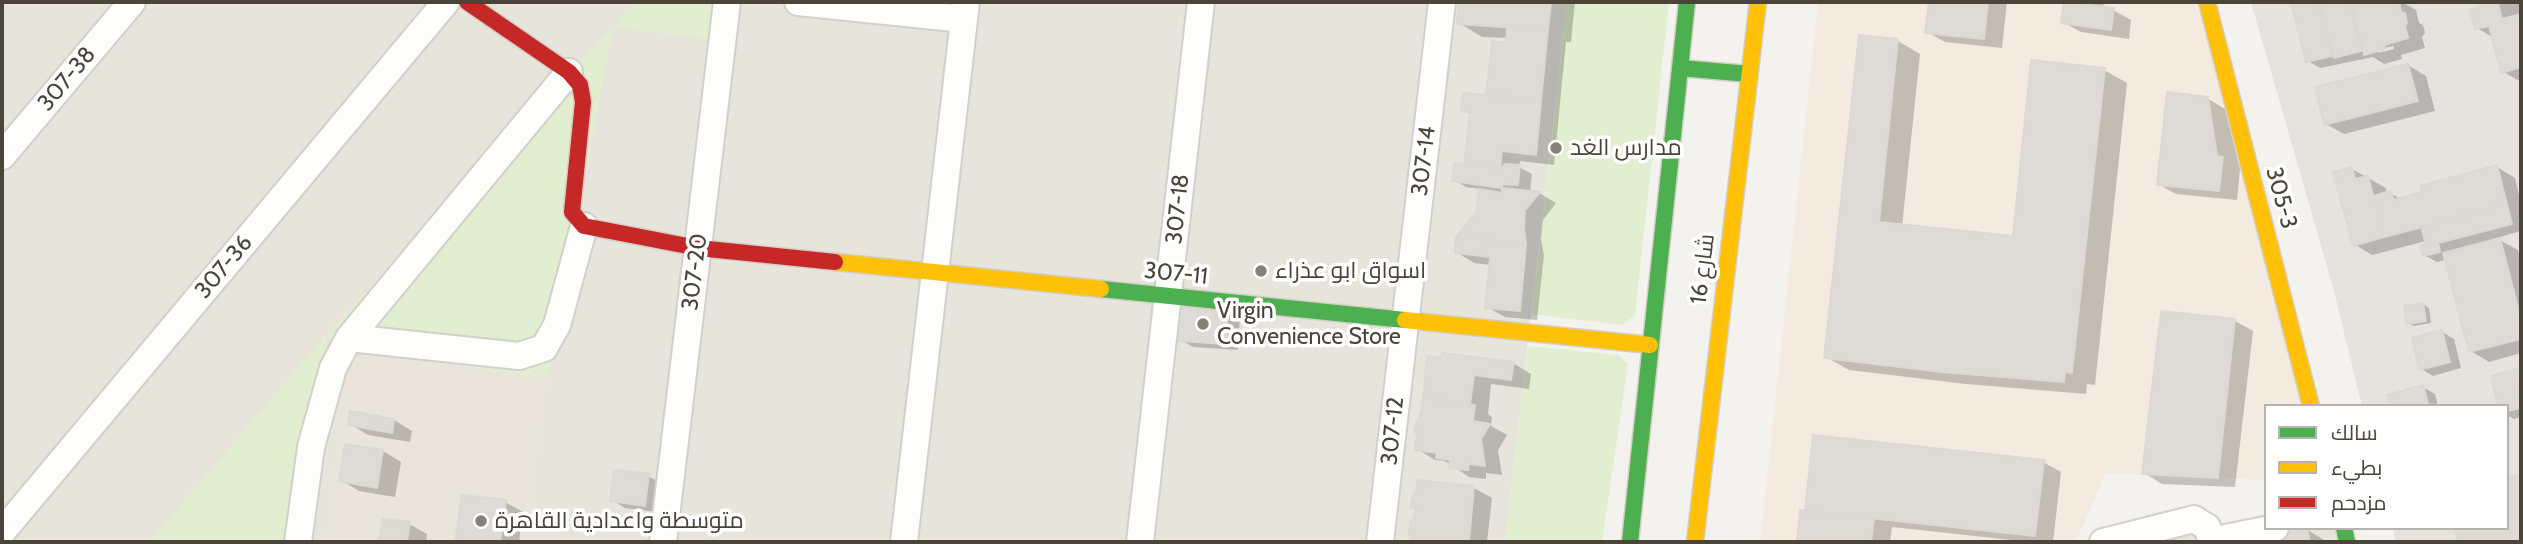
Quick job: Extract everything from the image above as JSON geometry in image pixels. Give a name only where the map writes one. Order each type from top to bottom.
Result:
[{"type":"street","name":"307-38","points":[[2,156],[132,2]]},
{"type":"street","name":"307-36","points":[[2,532],[446,2]]},
{"type":"street","points":[[349,338],[519,356],[544,348],[557,325],[584,226],[572,212],[583,102],[580,85],[569,72],[467,2]]},
{"type":"street","name":"307-20","points":[[663,542],[727,2]]},
{"type":"street","points":[[798,2],[965,10],[904,542]]},
{"type":"street","name":"307-18","points":[[1140,542],[1202,2]]},
{"type":"street","name":"307-14","points":[[1406,320],[1442,2]]},
{"type":"street","name":"شارع 16","points":[[1630,542],[1687,2]]},
{"type":"street","name":"شارع 16","points":[[1695,542],[1758,2]]},
{"type":"street","name":"305-3","points":[[2207,2],[2310,404]]},
{"type":"street","points":[[1680,68],[1749,74]]},
{"type":"street","points":[[298,542],[311,447],[333,368],[349,338],[569,72]]},
{"type":"street","name":"307-11","points":[[584,226],[698,248],[1650,345]]},
{"type":"street","name":"307-12","points":[[1381,542],[1406,320]]},
{"type":"street","points":[[2103,542],[2194,519],[2207,527],[2212,541],[2265,530]]},
{"type":"shaded area","points":[[2,2],[1567,2],[1505,542],[2,542]]},
{"type":"shaded area","points":[[1818,2],[2207,2],[2310,404],[2264,404],[2264,480],[2106,473],[2076,542],[1760,542]]},
{"type":"shaded area","points":[[2251,2],[2521,2],[2521,542],[2396,542],[2393,530],[2509,530],[2509,404],[2362,404],[2334,291]]},
{"type":"shaded area","points":[[347,350],[548,378],[529,542],[324,542]]},
{"type":"shaded area","points":[[2207,527],[2344,530],[2347,542],[2103,542]]},
{"type":"green space","points":[[632,2],[727,2],[723,41],[613,27]]},
{"type":"green space","points":[[1567,2],[1669,2],[1635,315],[1623,325],[1532,314]]},
{"type":"green space","points":[[613,27],[548,378],[347,350],[326,334]]},
{"type":"green space","points":[[326,334],[294,542],[149,542]]},
{"type":"green space","points":[[1528,346],[1619,355],[1628,364],[1602,542],[1505,542]]},
{"type":"building","points":[[1460,2],[1551,2],[1548,30],[1457,24]]},
{"type":"building","points":[[1929,2],[1988,2],[1984,39],[1925,33]]},
{"type":"building","points":[[2064,2],[2085,2],[2084,4],[2114,8],[2111,30],[2061,23]]},
{"type":"building","points":[[2291,2],[2318,2],[2332,56],[2306,62]]},
{"type":"building","points":[[2319,2],[2349,2],[2361,51],[2334,58]]},
{"type":"building","points":[[2351,2],[2399,2],[2401,12],[2405,13],[2408,38],[2384,45],[2385,49],[2364,55]]},
{"type":"building","points":[[2478,2],[2504,2],[2498,4],[2502,19],[2521,14],[2521,67],[2501,73],[2489,26],[2475,29],[2470,10],[2479,7]]},
{"type":"building","points":[[1507,26],[1548,30],[1541,100],[1486,94],[1492,41],[1506,43]]},
{"type":"building","points":[[1859,35],[1898,39],[1879,222],[2013,236],[2031,60],[2105,68],[2072,373],[2065,372],[2064,382],[1942,372],[1824,358]]},
{"type":"building","points":[[2408,64],[2418,101],[2324,125],[2315,87]]},
{"type":"building","points":[[2167,92],[2208,97],[2217,156],[2223,157],[2219,191],[2157,185]]},
{"type":"building","points":[[1463,93],[1541,100],[1536,155],[1502,151],[1500,169],[1464,164],[1470,112],[1461,111]]},
{"type":"building","points":[[1455,163],[1500,169],[1505,164],[1520,165],[1518,185],[1503,184],[1502,188],[1452,181]]},
{"type":"building","points":[[2497,165],[2507,205],[2384,237],[2373,196],[2391,191],[2393,200],[2422,192],[2420,186]]},
{"type":"building","points":[[2352,167],[2355,179],[2368,176],[2384,237],[2353,246],[2333,172]]},
{"type":"building","points":[[1502,188],[1540,192],[1525,210],[1526,244],[1456,237],[1476,212],[1479,189],[1502,193]]},
{"type":"building","points":[[2507,205],[2512,224],[2438,243],[2440,252],[2423,256],[2420,246],[2426,245],[2421,227]]},
{"type":"building","points":[[1456,237],[1526,244],[1520,311],[1485,308],[1490,257],[1455,253]]},
{"type":"building","points":[[2500,238],[2521,319],[2521,339],[2469,352],[2443,253]]},
{"type":"building","points":[[2423,303],[2426,321],[2407,324],[2404,306]]},
{"type":"building","points":[[1181,304],[1228,307],[1226,344],[1179,341]]},
{"type":"building","points":[[2161,311],[2235,319],[2218,478],[2142,474]]},
{"type":"building","points":[[2442,330],[2450,362],[2419,370],[2412,338]]},
{"type":"building","points":[[1442,353],[1514,362],[1511,380],[1474,375],[1470,404],[1423,398],[1427,356],[1441,358]]},
{"type":"building","points":[[2521,368],[2521,390],[2518,391],[2521,408],[2509,411],[2509,404],[2498,404],[2491,376]]},
{"type":"building","points":[[2423,385],[2428,403],[2389,404],[2387,395]]},
{"type":"building","points":[[1423,398],[1475,405],[1473,421],[1490,424],[1481,439],[1485,466],[1469,464],[1468,470],[1449,468],[1450,460],[1436,458],[1437,453],[1415,450],[1417,436],[1414,430]]},
{"type":"building","points":[[350,411],[394,419],[392,433],[348,425]]},
{"type":"building","points":[[1813,435],[2044,460],[2035,536],[1805,511]]},
{"type":"building","points":[[345,444],[383,450],[377,488],[339,481]]},
{"type":"building","points":[[614,470],[649,474],[645,506],[610,501]]},
{"type":"building","points":[[2521,475],[2521,542],[2458,542],[2455,530],[2509,530],[2509,478]]},
{"type":"building","points":[[1418,480],[1474,486],[1469,542],[1412,541],[1413,535],[1409,535],[1410,520],[1413,522],[1416,509],[1410,507],[1414,492],[1416,495]]},
{"type":"building","name":"متوسطة واعدادية القاهرة","points":[[462,495],[506,500],[500,542],[455,542]]},
{"type":"building","points":[[1800,510],[1874,518],[1871,542],[1797,542]]},
{"type":"building","points":[[383,519],[410,522],[407,542],[379,542]]},
{"type":"building","points":[[2307,530],[2310,542],[2287,542],[2285,533]]},
{"type":"traffic: fast","points":[[1630,542],[1687,2]]},
{"type":"traffic: fast","points":[[1680,68],[1749,74]]},
{"type":"traffic: fast","points":[[1101,289],[1405,320]]},
{"type":"traffic: fast","points":[[2344,530],[2347,542]]},
{"type":"traffic: slow","points":[[1695,542],[1758,2]]},
{"type":"traffic: slow","points":[[2207,2],[2310,404]]},
{"type":"traffic: slow","points":[[835,262],[1101,289]]},
{"type":"traffic: slow","points":[[1405,320],[1650,345]]},
{"type":"traffic: jam","points":[[467,2],[569,72],[580,85],[583,102],[572,212],[584,226],[698,248],[835,262]]},
{"type":"place","name":"مدارس الغد","points":[[1556,148]]},
{"type":"place","name":"اسواق ابو عذراء","points":[[1261,271]]},
{"type":"place","name":"Virgin Convenience Store","points":[[1203,324]]},
{"type":"place","name":"متوسطة واعدادية القاهرة","points":[[481,521]]}]
